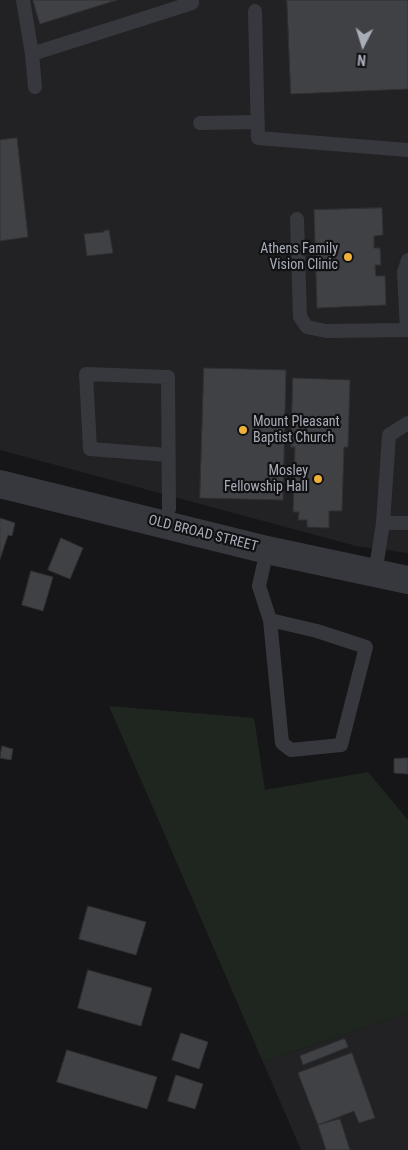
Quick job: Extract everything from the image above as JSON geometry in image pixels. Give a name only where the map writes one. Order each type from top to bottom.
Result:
[{"type":"street","name":"OLD BROAD STREET","points":[[0,484],[267,550],[408,580]]},
{"type":"lane","points":[[23,0],[35,86]]},
{"type":"lane","points":[[32,54],[192,4]]},
{"type":"lane","points":[[255,11],[258,138],[408,150]]},
{"type":"lane","points":[[200,123],[258,122]]},
{"type":"lane","points":[[297,220],[300,317],[307,327],[326,331],[408,330],[404,272],[408,260]]},
{"type":"lane","points":[[168,455],[90,449],[86,374],[168,377],[169,509]]},
{"type":"lane","points":[[375,574],[383,523],[389,435],[408,423]]},
{"type":"lane","points":[[383,523],[408,522]]},
{"type":"lane","points":[[267,550],[259,586],[270,620],[282,743],[291,750],[341,745],[366,647],[317,631],[270,620]]},
{"type":"shaded area","points":[[0,0],[408,0],[408,553],[356,546],[0,450]]},
{"type":"shaded area","points":[[109,706],[254,718],[265,790],[368,772],[408,820],[408,1013],[263,1062]]},
{"type":"shaded area","points":[[408,1013],[408,1150],[301,1150],[263,1062]]},
{"type":"building","points":[[33,0],[117,0],[40,24]]},
{"type":"building","points":[[287,0],[408,0],[408,89],[291,94]]},
{"type":"building","points":[[17,138],[28,237],[0,241],[0,140]]},
{"type":"building","name":"Athens Family Vision Clinic","points":[[382,208],[383,235],[374,236],[374,248],[380,248],[381,265],[375,265],[376,276],[385,276],[386,305],[317,308],[314,210]]},
{"type":"building","points":[[109,230],[113,253],[87,256],[84,234]]},
{"type":"building","name":"Mount Pleasant Baptist Church","points":[[204,368],[286,370],[283,500],[200,498]]},
{"type":"building","name":"Mosley Fellowship Hall","points":[[293,378],[350,380],[348,447],[344,447],[342,511],[329,511],[329,528],[307,527],[307,520],[298,520],[299,512],[293,512],[295,447],[291,447]]},
{"type":"building","points":[[0,518],[15,523],[12,536],[8,535],[0,559]]},
{"type":"building","points":[[61,538],[83,548],[70,579],[48,570]]},
{"type":"building","points":[[31,571],[53,577],[43,611],[22,605]]},
{"type":"building","points":[[2,746],[13,749],[11,760],[0,758]]},
{"type":"building","points":[[408,758],[408,774],[394,773],[394,759]]},
{"type":"building","points":[[88,906],[146,922],[136,955],[79,939]]},
{"type":"building","points":[[88,970],[152,988],[141,1026],[78,1008]]},
{"type":"building","points":[[181,1033],[208,1042],[199,1069],[172,1060]]},
{"type":"building","points":[[345,1039],[348,1047],[303,1065],[300,1056]]},
{"type":"building","points":[[67,1050],[157,1077],[147,1109],[57,1082]]},
{"type":"building","points":[[352,1053],[375,1118],[359,1123],[354,1111],[318,1125],[298,1073]]},
{"type":"building","points":[[176,1075],[203,1084],[195,1109],[168,1101]]},
{"type":"building","points":[[340,1119],[350,1150],[326,1150],[318,1125]]},
{"type":"place","name":"Athens Family Vision Clinic","points":[[348,257]]},
{"type":"place","name":"Mount Pleasant Baptist Church","points":[[243,430]]},
{"type":"place","name":"Mosley Fellowship Hall","points":[[318,479]]}]
